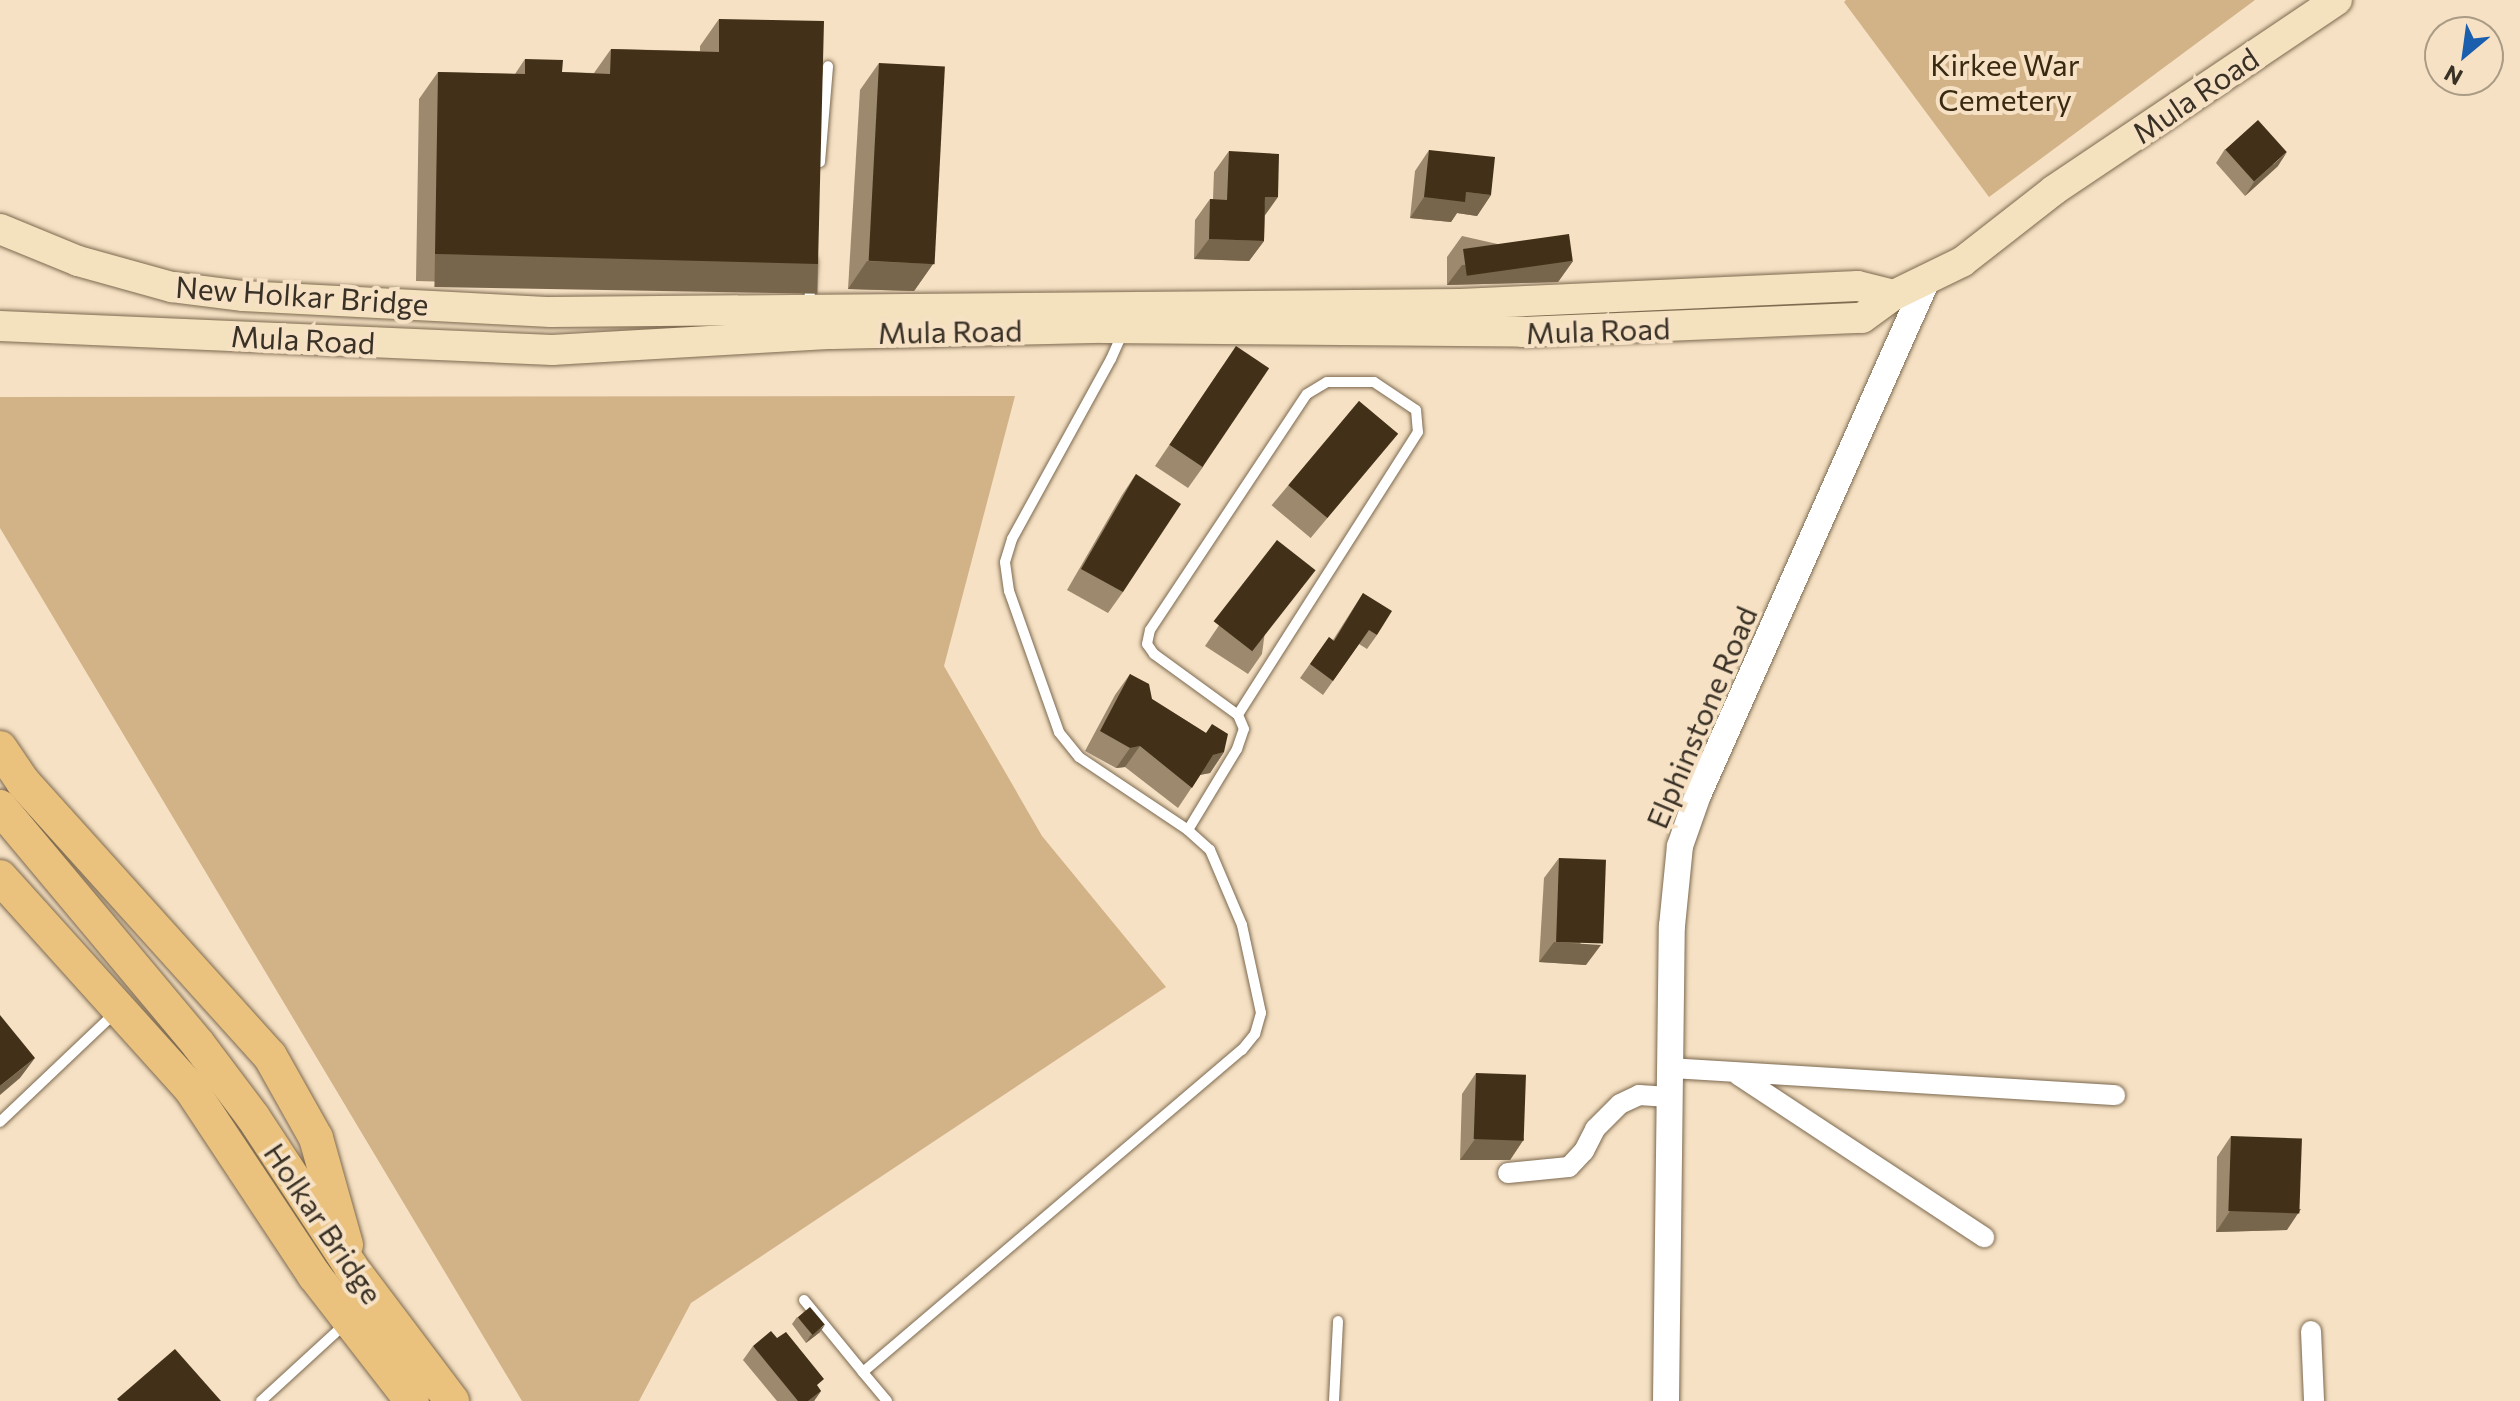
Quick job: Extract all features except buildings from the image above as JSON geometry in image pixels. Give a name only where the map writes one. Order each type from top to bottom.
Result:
[{"type":"main road","name":"Mula Road","points":[[611,312],[807,323],[1129,316],[1396,318],[1585,330],[1862,318],[1894,295],[1962,262],[2054,190],[2337,0]]},
{"type":"main road","name":"New Holkar Bridge","points":[[0,229],[78,261],[172,287],[243,296],[611,312]]},
{"type":"main road","name":"Mula Road","points":[[1396,318],[1585,299],[1858,286],[1894,295]]},
{"type":"main road","points":[[1585,299],[1585,330]]},
{"type":"main road","points":[[610,346],[611,312]]},
{"type":"main road","name":"Mula Road","points":[[0,326],[552,350],[807,323]]},
{"type":"main road","points":[[0,748],[23,782],[270,1056],[316,1138],[351,1267]]},
{"type":"main road","name":"Holkar Bridge","points":[[0,807],[198,1044],[253,1117],[351,1267],[452,1401]]},
{"type":"main road","points":[[0,877],[191,1089],[348,1321],[412,1401]]},
{"type":"street","name":"Elphinstone Road","points":[[1666,1401],[1672,926],[1680,846],[1698,795],[1927,280]]},
{"type":"street","points":[[1670,1068],[2115,1095]]},
{"type":"street","points":[[1734,1072],[1984,1237]]},
{"type":"street","points":[[1508,1173],[1569,1167],[1584,1151],[1595,1129],[1620,1104],[1639,1095],[1669,1097]]},
{"type":"street","points":[[2311,1331],[2314,1401]]},
{"type":"lane","points":[[819,173],[828,66]]},
{"type":"lane","points":[[807,323],[813,249]]},
{"type":"lane","points":[[863,1372],[1242,1050],[1255,1034],[1261,1013],[1242,925],[1210,850],[1188,830],[1079,757],[1059,732],[1009,591],[1005,562],[1012,539],[1111,359],[1129,316]]},
{"type":"lane","points":[[1188,830],[1237,749],[1244,729],[1238,715],[1154,654],[1147,644],[1150,630],[1307,394],[1327,382],[1374,382],[1416,410],[1418,432],[1238,715]]},
{"type":"lane","points":[[0,1122],[118,1011]]},
{"type":"lane","points":[[804,1300],[887,1401]]},
{"type":"lane","points":[[261,1401],[348,1321]]},
{"type":"lane","points":[[1334,1401],[1338,1321]]},
{"type":"green space","name":"Kirkee War Cemetery","points":[[2255,0],[1989,197],[1844,2]]},
{"type":"green space","points":[[1015,396],[944,666],[1042,836],[1166,987],[691,1303],[639,1401],[522,1401],[0,528],[0,397]]}]
